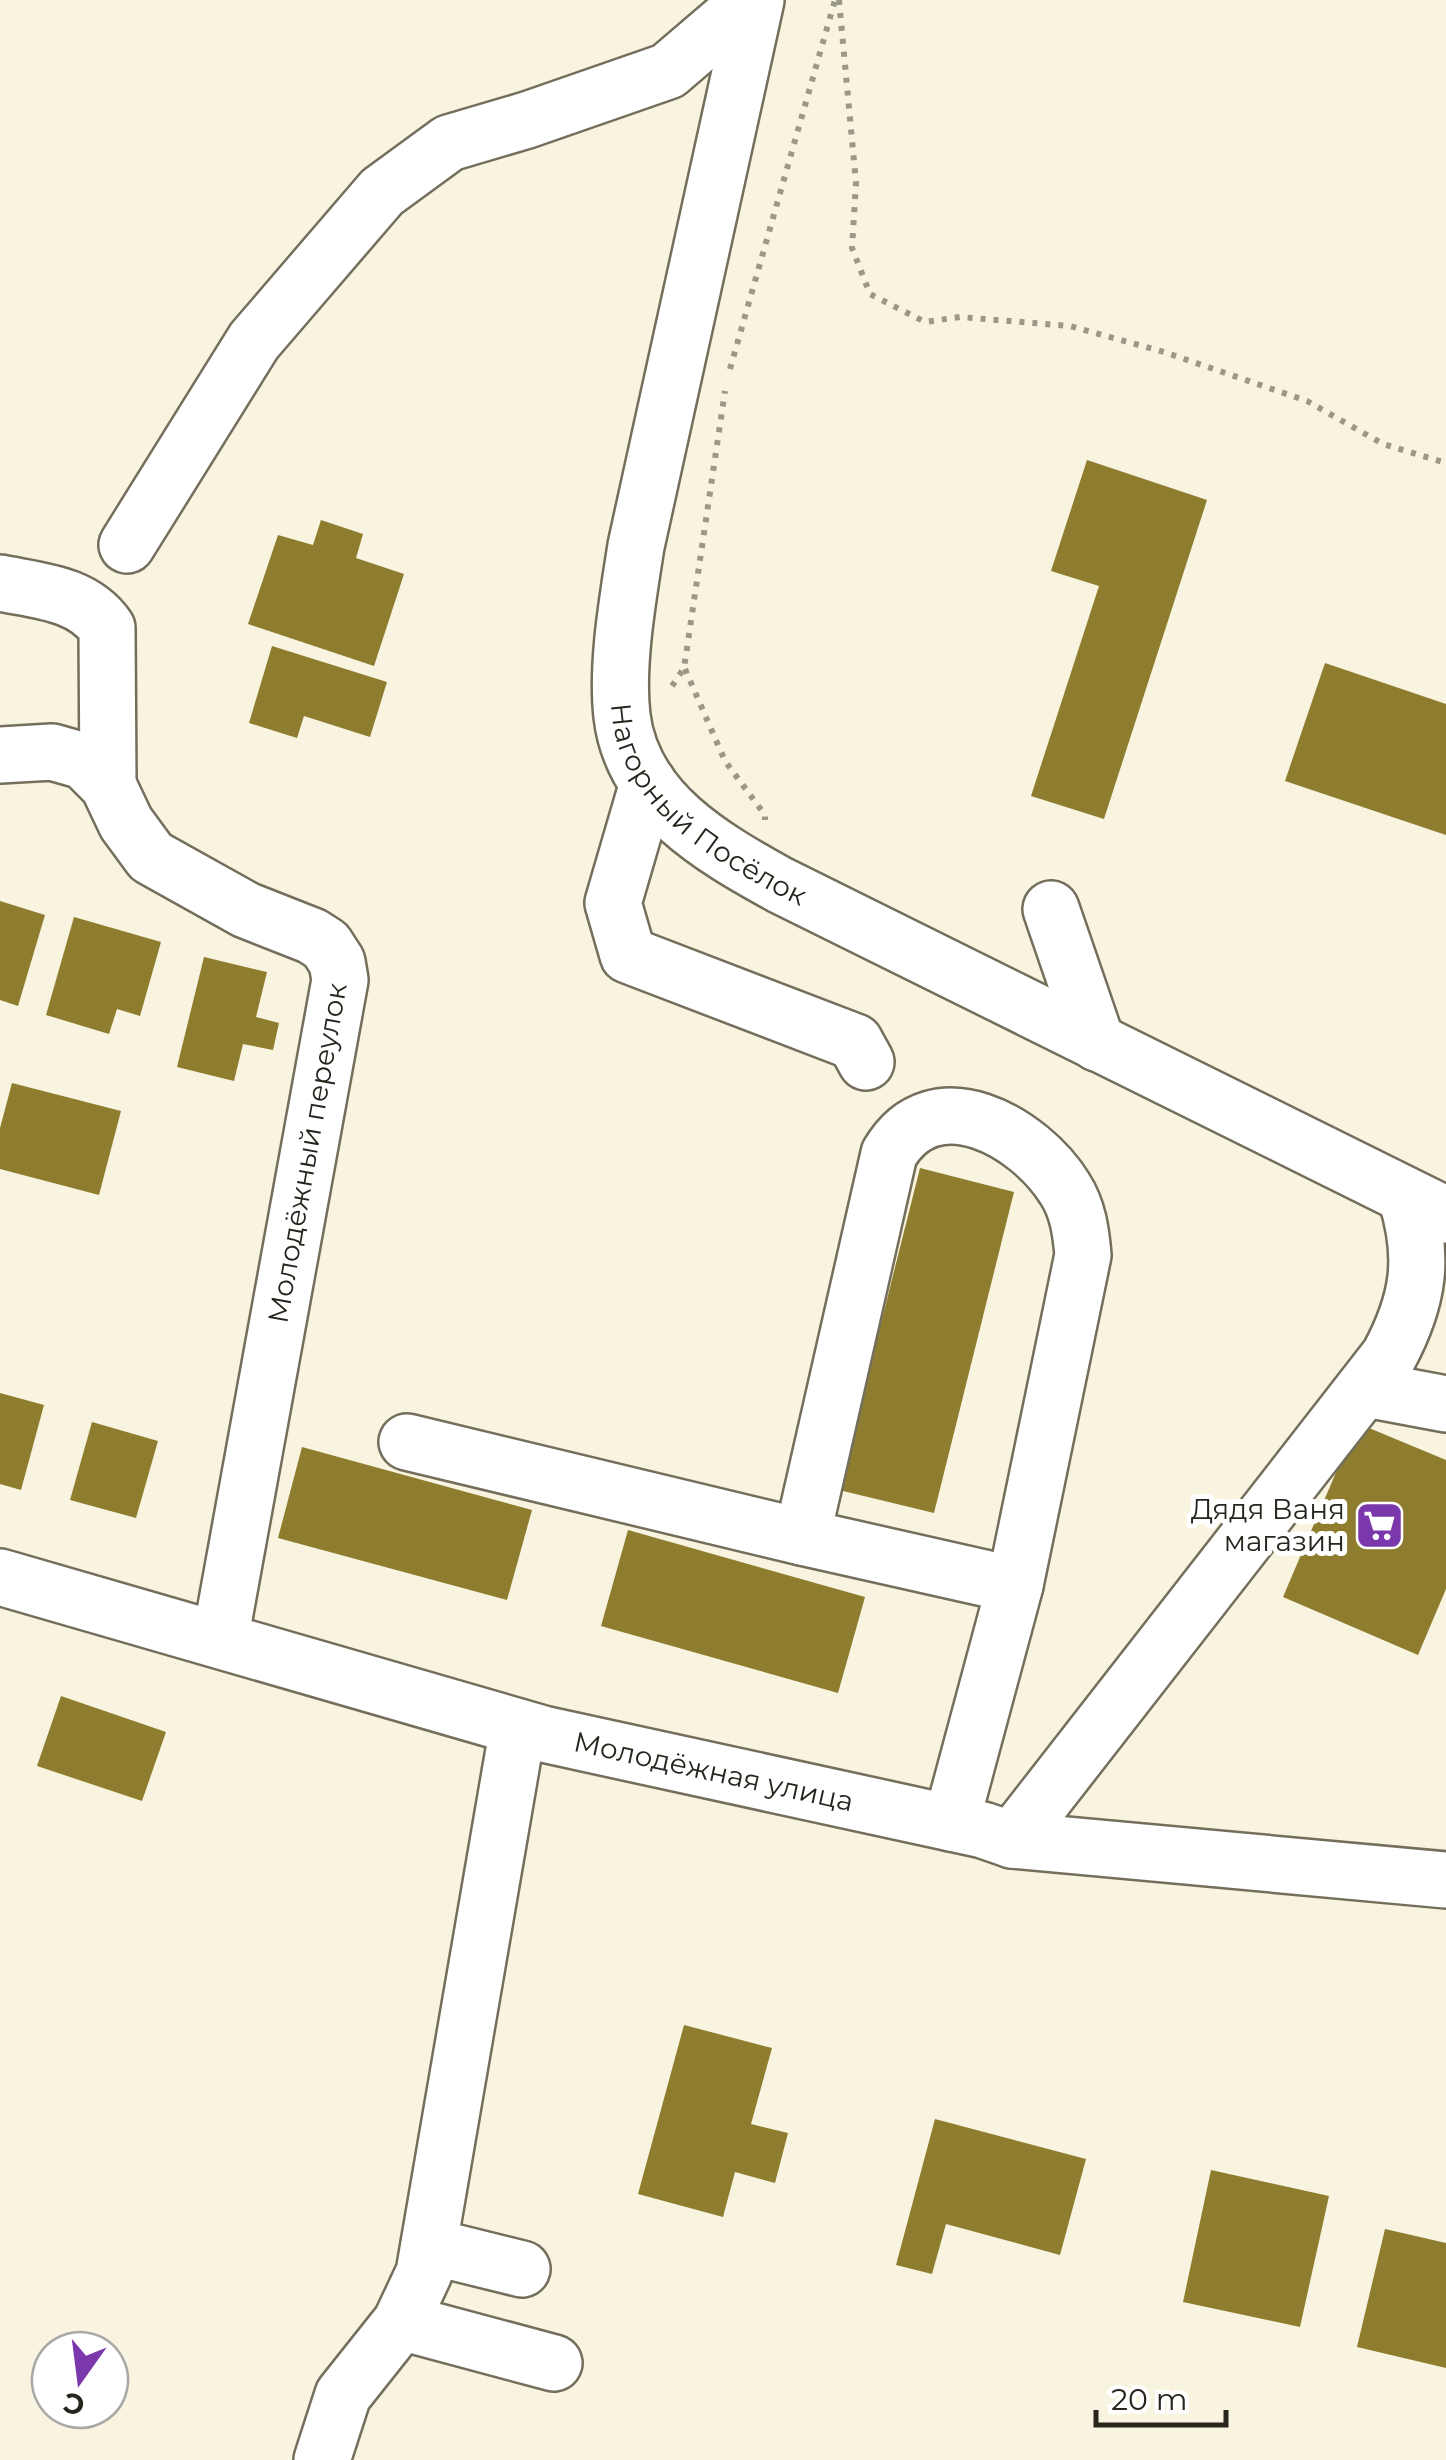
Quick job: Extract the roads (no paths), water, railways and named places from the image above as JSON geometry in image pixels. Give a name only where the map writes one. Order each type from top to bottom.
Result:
[{"type":"street","points":[[127,545],[254,341],[382,192],[448,143],[668,71],[754,0]]},
{"type":"street","name":"Нагорный Посёлок","points":[[754,0],[630,588],[622,716],[648,783],[692,830],[722,853],[780,886],[1426,1206]]},
{"type":"street","points":[[0,582],[77,600],[96,612],[106,628],[108,785]]},
{"type":"street","name":"Молодёжный переулок","points":[[0,755],[52,752],[84,761],[108,785],[126,822],[151,857],[246,910],[326,945],[340,980],[220,1640]]},
{"type":"street","points":[[648,783],[613,903],[628,954],[855,1042],[866,1062]]},
{"type":"street","points":[[1051,909],[1096,1043]]},
{"type":"street","points":[[802,1537],[888,1154],[901,1135],[940,1117],[962,1116],[1008,1132],[1056,1176],[1076,1211],[1084,1256],[1016,1585],[950,1823]]},
{"type":"street","points":[[1012,1840],[1366,1389],[1400,1336],[1412,1298],[1426,1206]]},
{"type":"street","points":[[1366,1389],[1446,1404]]},
{"type":"street","points":[[407,1442],[1016,1585]]},
{"type":"street","name":"Молодёжная улица","points":[[0,1577],[518,1727],[1012,1840],[1446,1880]]},
{"type":"street","points":[[322,2460],[343,2395],[401,2322],[424,2273],[518,1727]]},
{"type":"street","points":[[429,2246],[522,2270]]},
{"type":"street","points":[[401,2322],[554,2363]]},
{"type":"place","name":"Дядя Ваня магазин","points":[[1380,1525]]}]
